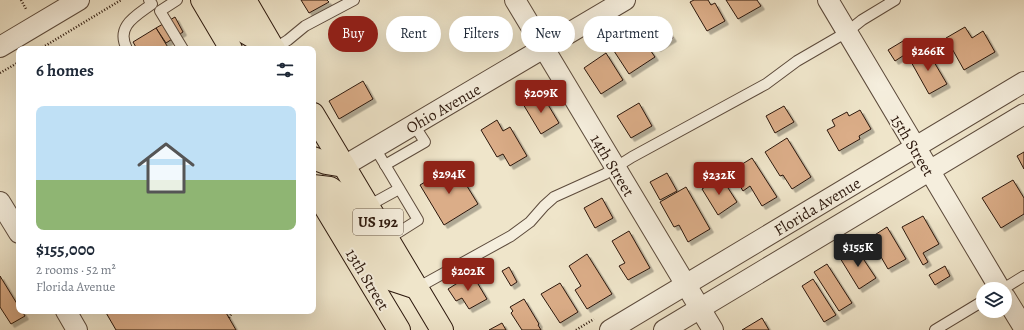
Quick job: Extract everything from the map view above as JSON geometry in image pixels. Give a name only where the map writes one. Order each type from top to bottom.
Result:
[{"type":"highway","points":[[202,0],[229,46]]},
{"type":"highway","points":[[224,0],[242,31],[269,46]]},
{"type":"highway","points":[[245,0],[272,46]]},
{"type":"highway","name":"US 192","points":[[316,119],[442,330]]},
{"type":"highway","points":[[316,159],[326,164],[344,166]]},
{"type":"highway","points":[[316,186],[330,188],[341,196],[390,279],[417,288]]},
{"type":"highway","name":"13th Street","points":[[316,191],[399,330]]},
{"type":"street","points":[[0,47],[79,0]]},
{"type":"street","name":"14th Street","points":[[515,0],[524,16]]},
{"type":"street","name":"Ohio Avenue","points":[[575,30],[625,0]]},
{"type":"street","name":"15th Street","points":[[828,0],[928,171],[996,282]]},
{"type":"street","name":"Ohio Avenue","points":[[344,166],[539,52]]},
{"type":"street","name":"14th Street","points":[[546,52],[713,330]]},
{"type":"street","name":"Florida Avenue","points":[[610,330],[1024,82]]},
{"type":"street","name":"Florida Avenue","points":[[664,330],[1024,114]]},
{"type":"street","points":[[2,210],[16,229]]},
{"type":"street","points":[[1012,308],[1024,328]]},
{"type":"street","points":[[68,314],[76,330]]},
{"type":"lane","points":[[126,46],[123,31],[127,22],[152,4],[149,0]]},
{"type":"lane","points":[[177,0],[160,11],[181,46]]},
{"type":"lane","points":[[279,46],[305,26],[354,0]]},
{"type":"lane","points":[[417,288],[511,236],[530,222],[554,197],[615,169],[632,157],[766,84],[797,61],[847,32],[862,20],[895,0]]},
{"type":"lane","points":[[385,165],[425,142],[414,125]]},
{"type":"lane","points":[[375,148],[418,220],[388,239]]},
{"type":"lane","points":[[368,206],[399,189]]},
{"type":"lane","points":[[1012,283],[1024,276]]},
{"type":"lane","points":[[936,330],[976,305]]},
{"type":"path","points":[[21,0],[26,9]]},
{"type":"path","points":[[45,46],[121,0]]},
{"type":"path","points":[[0,73],[16,64]]},
{"type":"path","points":[[229,318],[231,314]]},
{"type":"building","points":[[301,0],[327,0],[329,2],[309,13]]},
{"type":"building","points":[[694,0],[708,0],[711,5],[715,3],[725,21],[707,31],[690,2]]},
{"type":"building","points":[[726,0],[757,0],[761,6],[738,19]]},
{"type":"building","points":[[175,17],[183,32],[166,43],[156,28]]},
{"type":"building","points":[[965,27],[972,38],[983,31],[995,52],[964,70],[946,38]]},
{"type":"building","points":[[156,28],[167,46],[135,46],[133,42]]},
{"type":"building","points":[[903,41],[909,52],[895,61],[888,50]]},
{"type":"building","points":[[927,50],[947,84],[929,94],[910,60]]},
{"type":"building","points":[[615,52],[652,52],[655,57],[629,74]]},
{"type":"building","points":[[606,53],[623,80],[601,94],[584,68]]},
{"type":"building","points":[[363,81],[373,99],[339,119],[329,101]]},
{"type":"building","points":[[541,93],[559,123],[541,134],[523,104]]},
{"type":"building","points":[[639,103],[652,126],[631,138],[617,116]]},
{"type":"building","points":[[784,106],[794,122],[775,133],[766,116]]},
{"type":"building","points":[[860,110],[871,129],[859,136],[860,139],[839,151],[827,130],[835,126],[832,120],[847,112],[849,116]]},
{"type":"building","points":[[497,120],[503,131],[510,127],[527,156],[510,166],[503,154],[497,157],[481,130]]},
{"type":"building","points":[[787,138],[811,177],[792,189],[783,175],[780,176],[765,152]]},
{"type":"building","points":[[1024,152],[1024,169],[1017,156]]},
{"type":"building","points":[[752,158],[777,197],[762,206],[750,186],[743,191],[731,171]]},
{"type":"building","points":[[454,165],[478,204],[444,225],[420,185]]},
{"type":"building","points":[[667,173],[677,191],[660,200],[650,182]]},
{"type":"building","points":[[721,177],[737,202],[718,215],[702,189]]},
{"type":"building","points":[[1013,180],[1024,198],[1024,214],[1001,228],[982,198]]},
{"type":"building","points":[[686,187],[710,229],[688,242],[679,225],[674,227],[660,202]]},
{"type":"building","points":[[602,198],[613,218],[595,228],[584,208]]},
{"type":"building","points":[[923,216],[939,244],[923,253],[928,262],[923,265],[902,227]]},
{"type":"building","points":[[887,227],[906,259],[888,269],[870,238]]},
{"type":"building","points":[[629,231],[650,268],[628,280],[619,266],[625,263],[612,241]]},
{"type":"building","points":[[856,248],[876,278],[859,289],[840,258]]},
{"type":"building","points":[[587,254],[612,294],[587,309],[575,290],[581,286],[569,266]]},
{"type":"building","points":[[827,264],[852,303],[839,311],[814,272]]},
{"type":"building","points":[[945,266],[950,276],[935,285],[929,275]]},
{"type":"building","points":[[509,267],[517,282],[511,286],[502,271]]},
{"type":"building","points":[[472,274],[487,299],[469,309],[462,298],[456,301],[448,289]]},
{"type":"building","points":[[0,276],[16,302],[16,314],[24,314],[25,316],[11,324],[0,307]]},
{"type":"building","points":[[813,279],[836,315],[824,322],[802,286]]},
{"type":"building","points":[[560,283],[578,312],[560,323],[541,294]]},
{"type":"building","points":[[524,299],[541,330],[522,330],[511,313],[513,311],[510,307]]},
{"type":"building","points":[[107,314],[227,314],[236,330],[116,330]]},
{"type":"building","points":[[762,318],[769,330],[742,330]]},
{"type":"building","points":[[502,323],[506,330],[489,330]]}]
